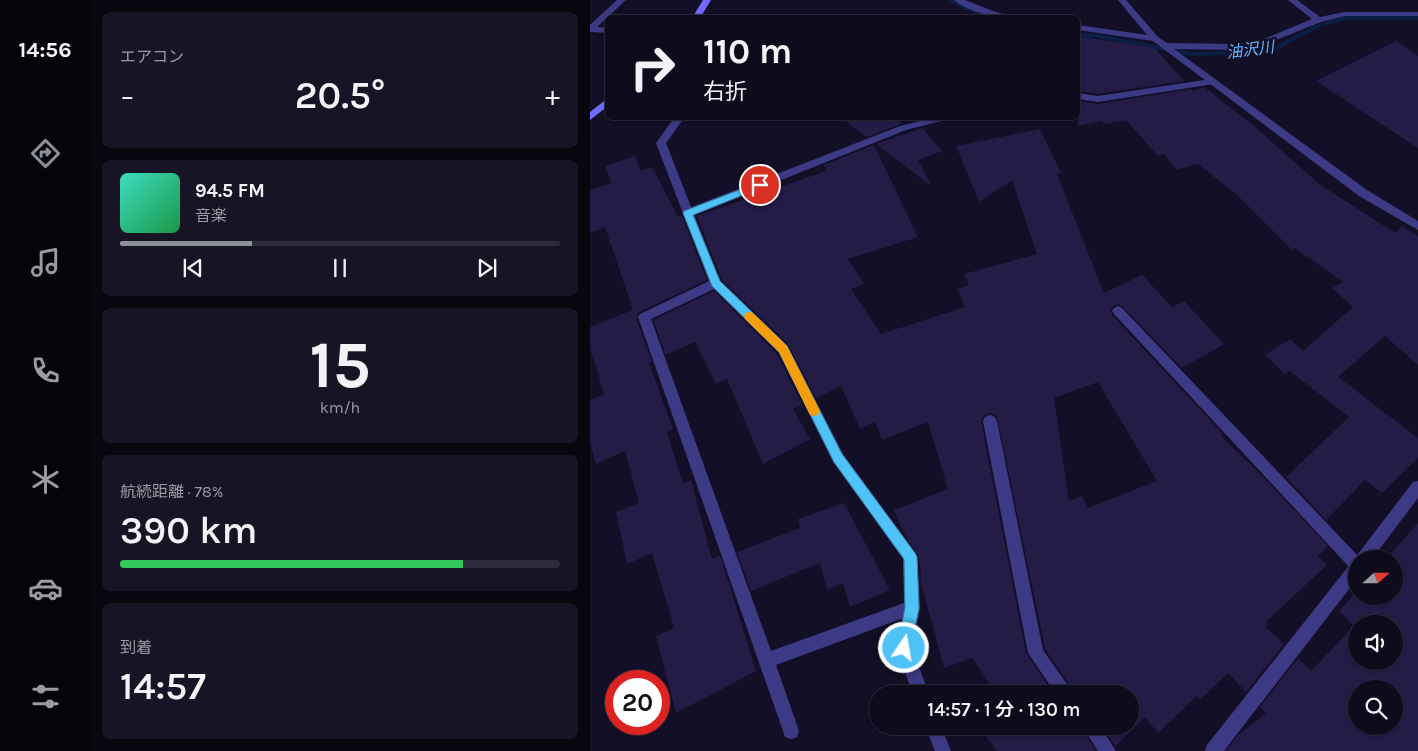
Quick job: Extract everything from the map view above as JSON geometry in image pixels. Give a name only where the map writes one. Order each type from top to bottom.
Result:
[{"type":"street","points":[[605,15],[622,0]]},
{"type":"street","points":[[698,15],[707,0]]},
{"type":"street","points":[[958,0],[999,15]]},
{"type":"street","points":[[1122,0],[1155,39],[1167,49],[1363,193],[1418,226]]},
{"type":"street","points":[[1292,0],[1318,20]]},
{"type":"street","points":[[1167,49],[1235,48],[1261,43],[1318,20],[1345,14],[1418,14]]},
{"type":"street","points":[[590,29],[605,15]]},
{"type":"street","points":[[1080,28],[1155,39]]},
{"type":"street","points":[[590,29],[605,31]]},
{"type":"street","points":[[1080,96],[1098,99],[1212,82]]},
{"type":"street","points":[[590,117],[605,104]]},
{"type":"street","points":[[677,120],[661,143],[715,284],[783,349],[838,458],[910,557],[912,608],[904,648],[918,685]]},
{"type":"street","points":[[688,213],[904,128],[934,120]]},
{"type":"street","points":[[715,284],[644,317],[791,731]]},
{"type":"street","points":[[1118,311],[1348,555]]},
{"type":"street","points":[[990,421],[1036,653],[1059,685]]},
{"type":"street","points":[[1370,550],[1418,487]]},
{"type":"street","points":[[1213,751],[1348,578]]},
{"type":"street","points":[[766,661],[912,608]]},
{"type":"street","points":[[936,735],[942,751]]},
{"type":"street","points":[[1096,735],[1108,751]]},
{"type":"building","points":[[1080,36],[1155,48],[1184,81],[1098,94],[1080,91]]},
{"type":"building","points":[[1396,41],[1418,56],[1418,148],[1316,81]]},
{"type":"building","points":[[1204,87],[1253,125],[1319,184],[1395,233],[1402,226],[1418,236],[1418,365],[1385,336],[1338,377],[1418,438],[1418,458],[1382,493],[1365,480],[1326,520],[1286,477],[1349,417],[1290,371],[1285,374],[1265,355],[1290,339],[1303,351],[1353,307],[1332,288],[1343,282],[1295,248],[1292,250],[1237,195],[1198,164],[1176,170],[1165,154],[1158,156],[1126,120],[1104,124],[1102,121],[1078,126],[1078,120],[1080,120],[1080,101],[1098,104],[1191,89],[1193,91]]},
{"type":"building","points":[[844,120],[899,120],[901,124],[867,137]]},
{"type":"building","points":[[922,128],[942,151],[918,160],[931,186],[876,144]]},
{"type":"building","points":[[1040,129],[1061,173],[1057,174],[1104,293],[1142,275],[1172,307],[1184,301],[1224,344],[1182,368],[1119,304],[1113,306],[1110,310],[1112,315],[1223,434],[1221,436],[1265,479],[1328,546],[1318,556],[1327,565],[1266,622],[1268,624],[1266,627],[1284,644],[1246,692],[1228,673],[1200,700],[1197,696],[1158,733],[1145,717],[1139,723],[1139,685],[1070,685],[1045,649],[997,416],[989,413],[983,416],[981,421],[1026,653],[1048,685],[991,685],[972,658],[944,668],[920,579],[919,556],[905,535],[894,510],[948,489],[928,422],[882,440],[875,422],[860,429],[841,386],[816,398],[788,344],[722,280],[697,216],[826,171],[824,165],[874,145],[918,237],[848,259],[864,284],[851,289],[881,334],[965,307],[957,289],[969,285],[964,274],[1037,254],[1012,180],[979,202],[956,146]],"holes":[[[1098,382],[1157,481],[1088,508],[1082,496],[1069,501],[1054,398]]]},
{"type":"building","points":[[635,156],[641,171],[652,167],[678,217],[682,216],[707,280],[639,312],[636,318],[652,362],[649,363],[673,429],[667,432],[683,484],[691,480],[712,559],[719,555],[721,558],[756,671],[676,713],[670,690],[670,670],[665,670],[656,636],[674,628],[652,553],[627,564],[616,512],[639,503],[625,451],[596,464],[590,443],[590,400],[604,394],[590,348],[590,327],[633,310],[605,227],[590,233],[590,190],[612,183],[605,166]]},
{"type":"building","points":[[714,291],[777,354],[802,404],[793,409],[810,439],[763,464],[727,379],[716,384],[695,342],[666,355],[653,320]]},
{"type":"building","points":[[844,503],[890,590],[850,607],[843,583],[827,590],[820,563],[751,591],[737,552],[800,528],[798,519]]},
{"type":"building","points":[[1418,523],[1418,751],[1226,751],[1238,735],[1266,713],[1260,707],[1298,658],[1311,671],[1348,632],[1348,670],[1403,670],[1403,615],[1348,615],[1348,620],[1339,611],[1348,601],[1348,605],[1403,605],[1403,550],[1394,550]]},
{"type":"building","points":[[985,735],[1086,735],[1096,751],[997,751]]},
{"type":"building","points":[[1108,735],[1126,735],[1115,746]]},
{"type":"waterway","name":"油沢川","points":[[951,0],[988,15]]},
{"type":"waterway","name":"油沢川","points":[[1080,35],[1098,36],[1192,54],[1210,54],[1277,48],[1318,26],[1345,18],[1418,18]]},
{"type":"slow traffic","points":[[749,316],[783,349],[814,411]]},
{"type":"route","points":[[760,185],[688,213],[715,284],[783,349],[838,458],[910,557],[912,608],[904,648]]}]
